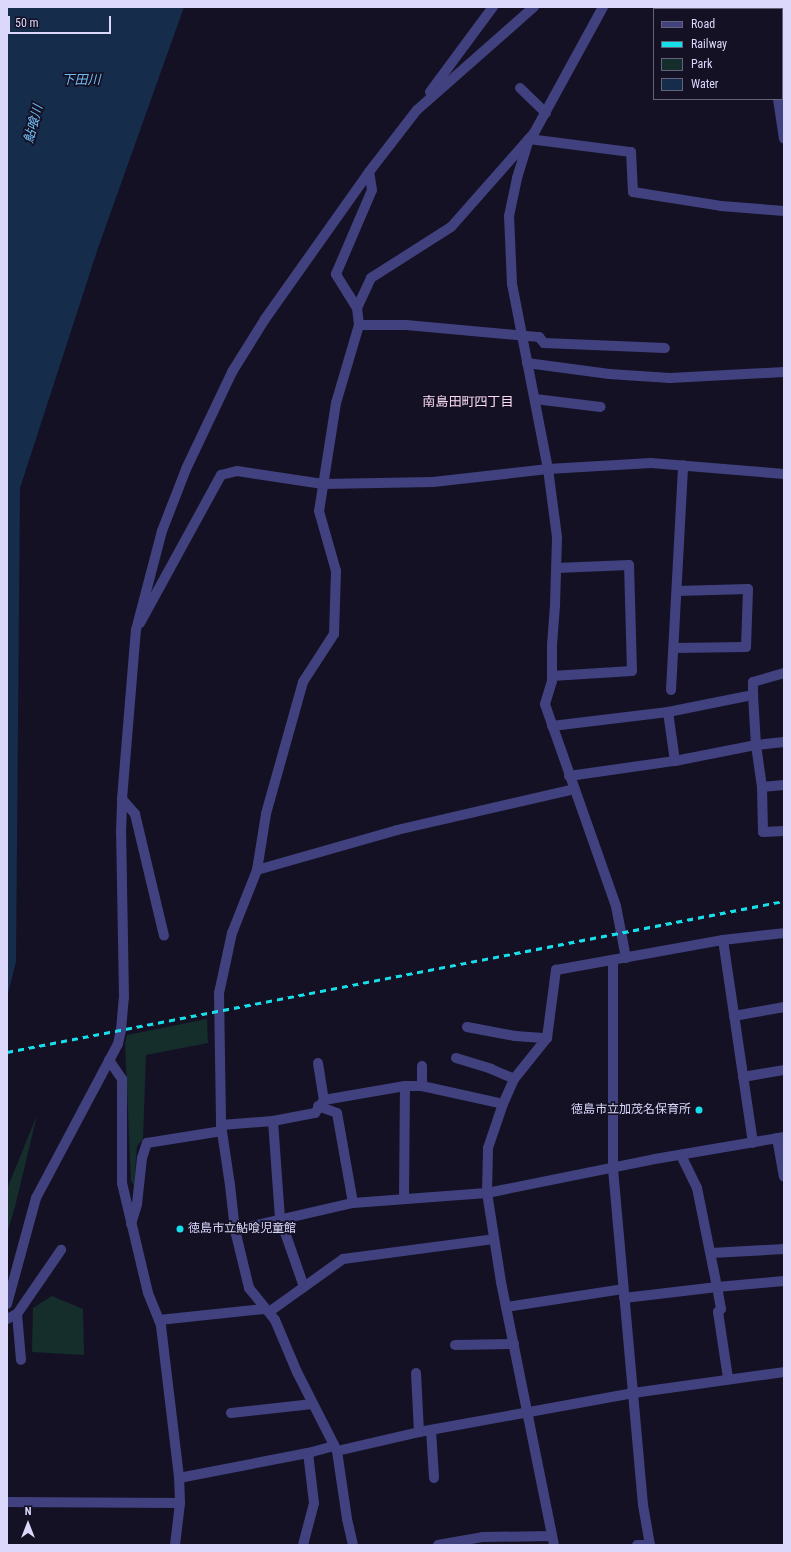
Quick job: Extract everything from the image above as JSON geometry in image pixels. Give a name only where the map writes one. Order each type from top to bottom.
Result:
[{"type":"street","points":[[7,1304],[36,1198],[118,1044],[124,998],[121,833],[122,800],[136,630],[162,531],[186,469],[232,372],[265,318],[369,172],[493,7]]},
{"type":"street","points":[[417,110],[534,7]]},
{"type":"street","points":[[357,308],[371,278],[452,227],[529,139],[546,113],[603,7]]},
{"type":"street","points":[[520,88],[546,113]]},
{"type":"street","points":[[778,100],[784,139]]},
{"type":"street","points":[[529,139],[631,152],[633,192],[721,206],[784,211]]},
{"type":"street","points":[[529,139],[517,178],[509,216],[512,284],[548,469],[557,537],[557,568],[552,645],[552,681],[545,704],[569,776],[616,906],[626,958]]},
{"type":"street","points":[[353,1545],[346,1519],[335,1449],[275,1320],[249,1288],[234,1230],[230,1185],[221,1128],[219,993],[232,933],[257,870],[266,814],[303,682],[334,634],[336,572],[319,512],[336,403],[358,325],[357,308],[336,274],[372,190],[369,172]]},
{"type":"street","points":[[358,325],[406,325],[539,337],[544,343],[665,348]]},
{"type":"street","points":[[528,363],[609,374],[670,378],[784,372]]},
{"type":"street","points":[[534,399],[601,407]]},
{"type":"street","points":[[136,630],[221,475],[237,471],[323,484],[433,482],[548,469],[650,463],[784,474]]},
{"type":"street","points":[[671,690],[682,466]]},
{"type":"street","points":[[552,676],[632,671],[629,565],[557,568]]},
{"type":"street","points":[[674,648],[746,648],[748,589],[677,591]]},
{"type":"street","points":[[784,673],[753,682],[756,744],[762,787],[764,832],[784,832]]},
{"type":"street","points":[[552,726],[668,712],[753,695]]},
{"type":"street","points":[[668,712],[675,761]]},
{"type":"street","points":[[569,776],[675,761],[756,744],[784,742]]},
{"type":"street","points":[[762,787],[784,785]]},
{"type":"street","points":[[257,870],[397,830],[574,789]]},
{"type":"street","points":[[122,800],[135,814],[164,936]]},
{"type":"street","points":[[438,1545],[483,1537],[553,1541],[506,1307],[487,1192],[488,1148],[503,1104],[514,1079],[547,1038],[556,970],[722,940],[784,933]]},
{"type":"street","points":[[722,940],[753,1143]]},
{"type":"street","points":[[613,960],[613,1169],[643,1504],[650,1545],[637,1545]]},
{"type":"street","points":[[734,1016],[784,1007]]},
{"type":"street","points":[[467,1028],[515,1036],[547,1038]]},
{"type":"street","points":[[456,1058],[491,1069],[514,1079]]},
{"type":"street","points":[[109,1060],[122,1079],[122,1183],[148,1293],[159,1320],[179,1478],[180,1503],[175,1545]]},
{"type":"street","points":[[131,1225],[137,1204],[142,1158],[148,1143],[221,1128],[273,1121],[314,1113],[321,1103],[318,1063]]},
{"type":"street","points":[[422,1066],[422,1086]]},
{"type":"street","points":[[744,1077],[784,1070]]},
{"type":"street","points":[[321,1103],[405,1086],[422,1086],[503,1104]]},
{"type":"street","points":[[404,1198],[405,1086]]},
{"type":"street","points":[[321,1103],[337,1113],[353,1203]]},
{"type":"street","points":[[273,1121],[280,1218],[304,1287]]},
{"type":"street","points":[[234,1230],[280,1218],[353,1203],[487,1192],[560,1177],[613,1169],[681,1155],[780,1138],[784,1176]]},
{"type":"street","points":[[681,1155],[697,1188],[711,1253],[721,1309],[718,1312],[728,1378]]},
{"type":"street","points":[[159,1320],[266,1310],[304,1287],[342,1259],[494,1238]]},
{"type":"street","points":[[711,1253],[784,1248]]},
{"type":"street","points":[[7,1319],[17,1314],[61,1250]]},
{"type":"street","points":[[506,1307],[623,1294],[784,1280]]},
{"type":"street","points":[[17,1314],[21,1360]]},
{"type":"street","points":[[455,1345],[514,1344]]},
{"type":"street","points":[[179,1478],[418,1432],[633,1393],[728,1378],[784,1372]]},
{"type":"street","points":[[416,1373],[418,1432]]},
{"type":"street","points":[[231,1413],[313,1404]]},
{"type":"street","points":[[430,1430],[434,1478]]},
{"type":"street","points":[[304,1545],[314,1503],[308,1453]]},
{"type":"street","points":[[7,1502],[180,1503]]},
{"type":"green space","points":[[207,1019],[208,1043],[146,1055],[143,1139],[137,1146],[134,1185],[131,1181],[125,1044],[127,1035]]},
{"type":"green space","points":[[37,1115],[15,1207],[7,1233],[7,1189]]},
{"type":"green space","points":[[52,1296],[83,1309],[84,1355],[32,1352],[33,1308]]},
{"type":"water","name":"下田川","points":[[7,7],[184,7],[98,248],[20,488],[16,962],[7,997]]},
{"type":"railway","points":[[7,1052],[784,901]]},
{"type":"place","name":"徳島市立加茂名保育所","points":[[699,1110]]},
{"type":"place","name":"徳島市立鮎喰児童館","points":[[180,1229]]},
{"type":"district","name":"南島田町四丁目","points":[[468,402]]},
{"type":"water label","name":"鮎喰川","points":[[34,124]]}]
